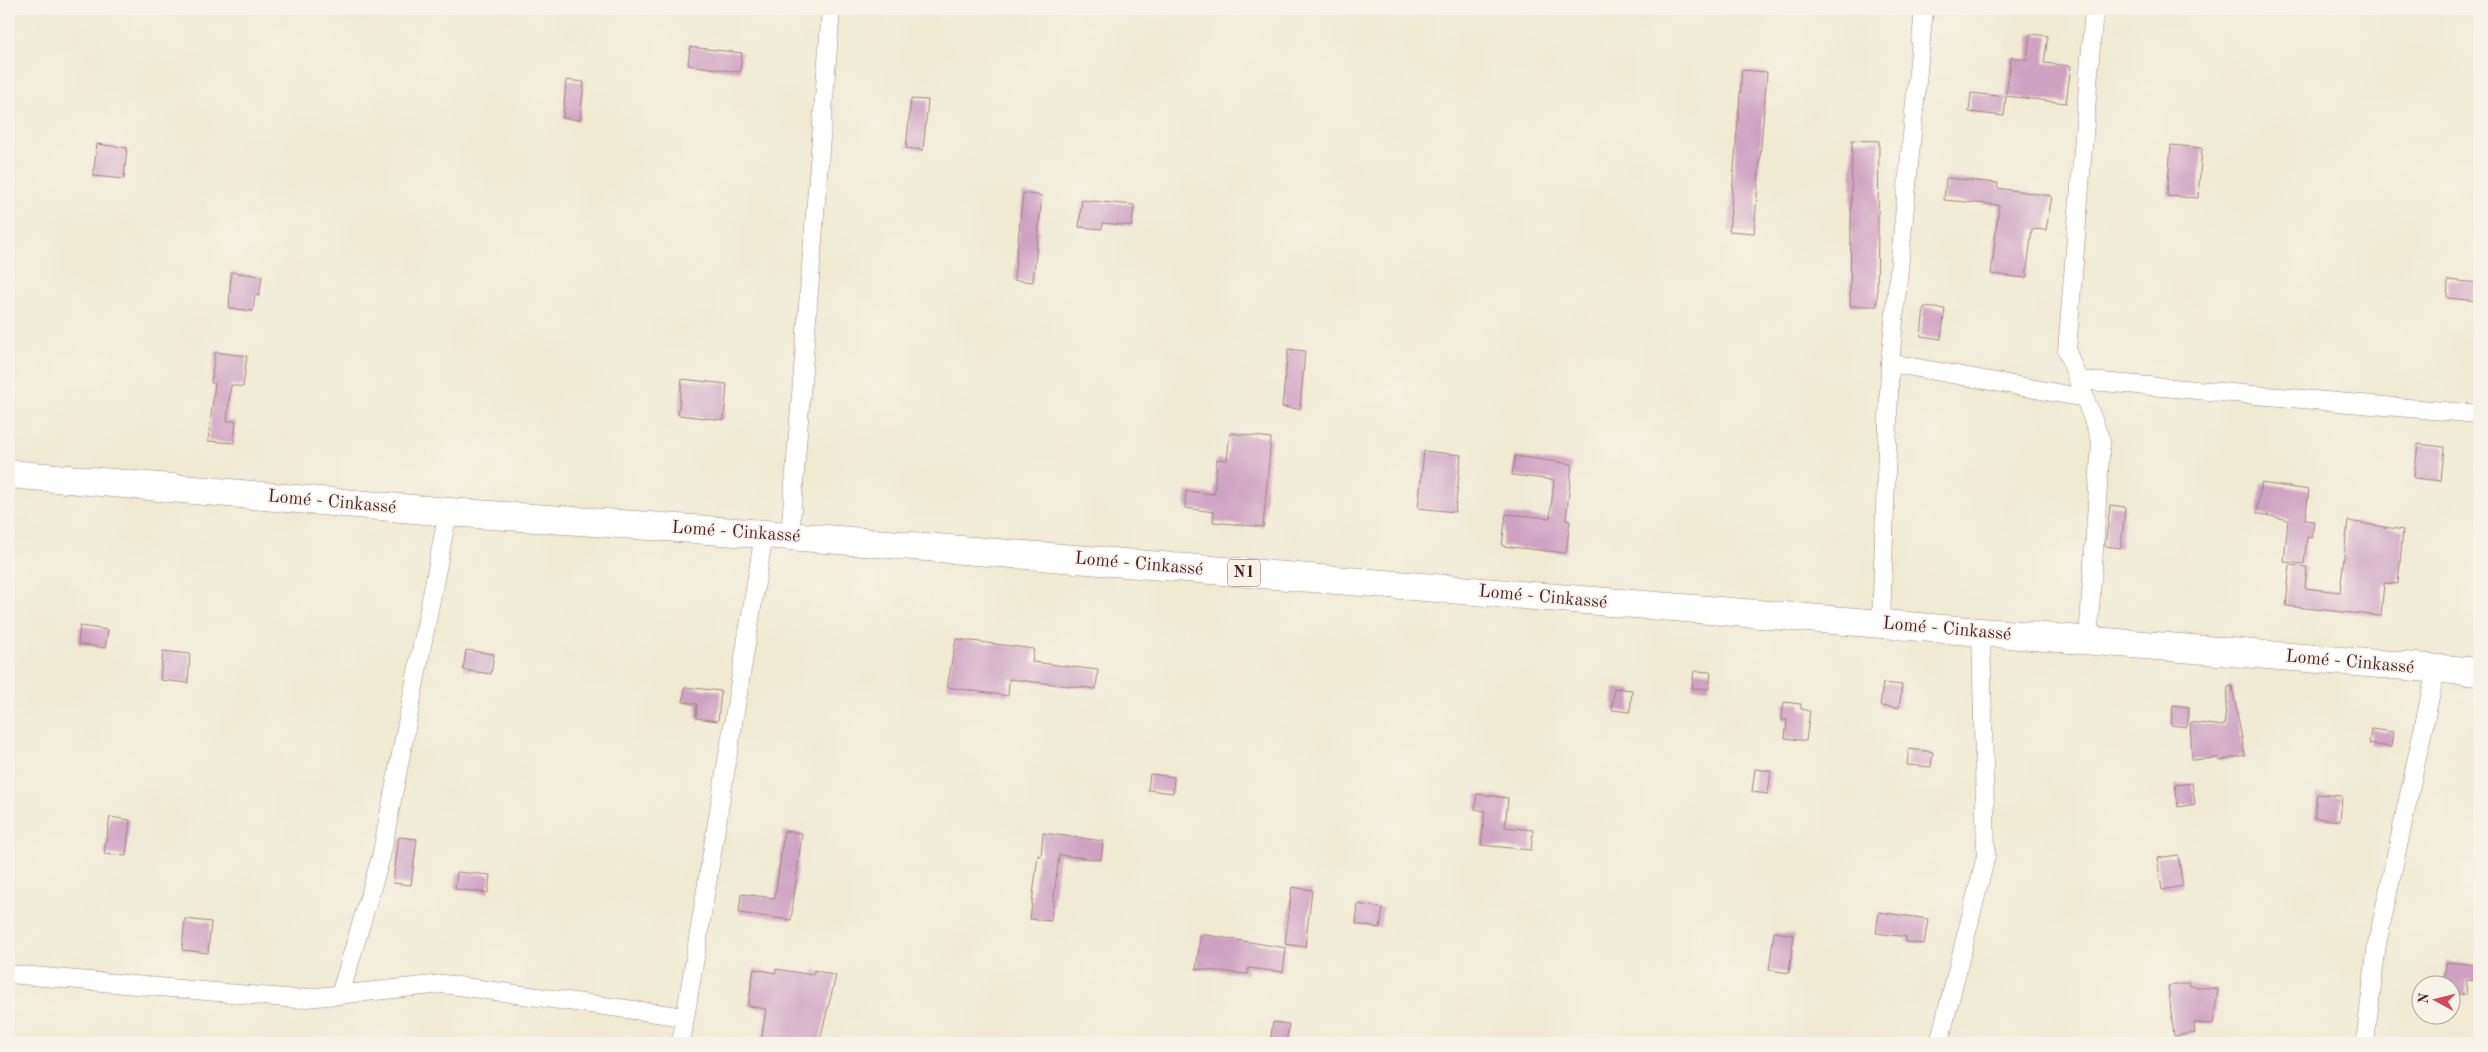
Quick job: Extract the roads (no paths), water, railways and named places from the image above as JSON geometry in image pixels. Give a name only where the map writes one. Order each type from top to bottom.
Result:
[{"type":"highway","name":"Lomé - Cinkassé","points":[[9,474],[448,512],[777,535],[2479,672]]},
{"type":"street","points":[[681,1043],[777,535],[831,9]]},
{"type":"street","points":[[1881,624],[1890,363],[1924,9]]},
{"type":"street","points":[[2088,641],[2101,441],[2067,351],[2094,9]]},
{"type":"street","points":[[1890,363],[2085,398]]},
{"type":"street","points":[[2078,380],[2479,414]]},
{"type":"street","points":[[340,994],[381,857],[448,512]]},
{"type":"street","points":[[1939,1043],[1986,856],[1981,632]]},
{"type":"street","points":[[2365,1043],[2377,944],[2436,669]]},
{"type":"street","points":[[9,974],[297,999],[443,984],[685,1017]]}]
